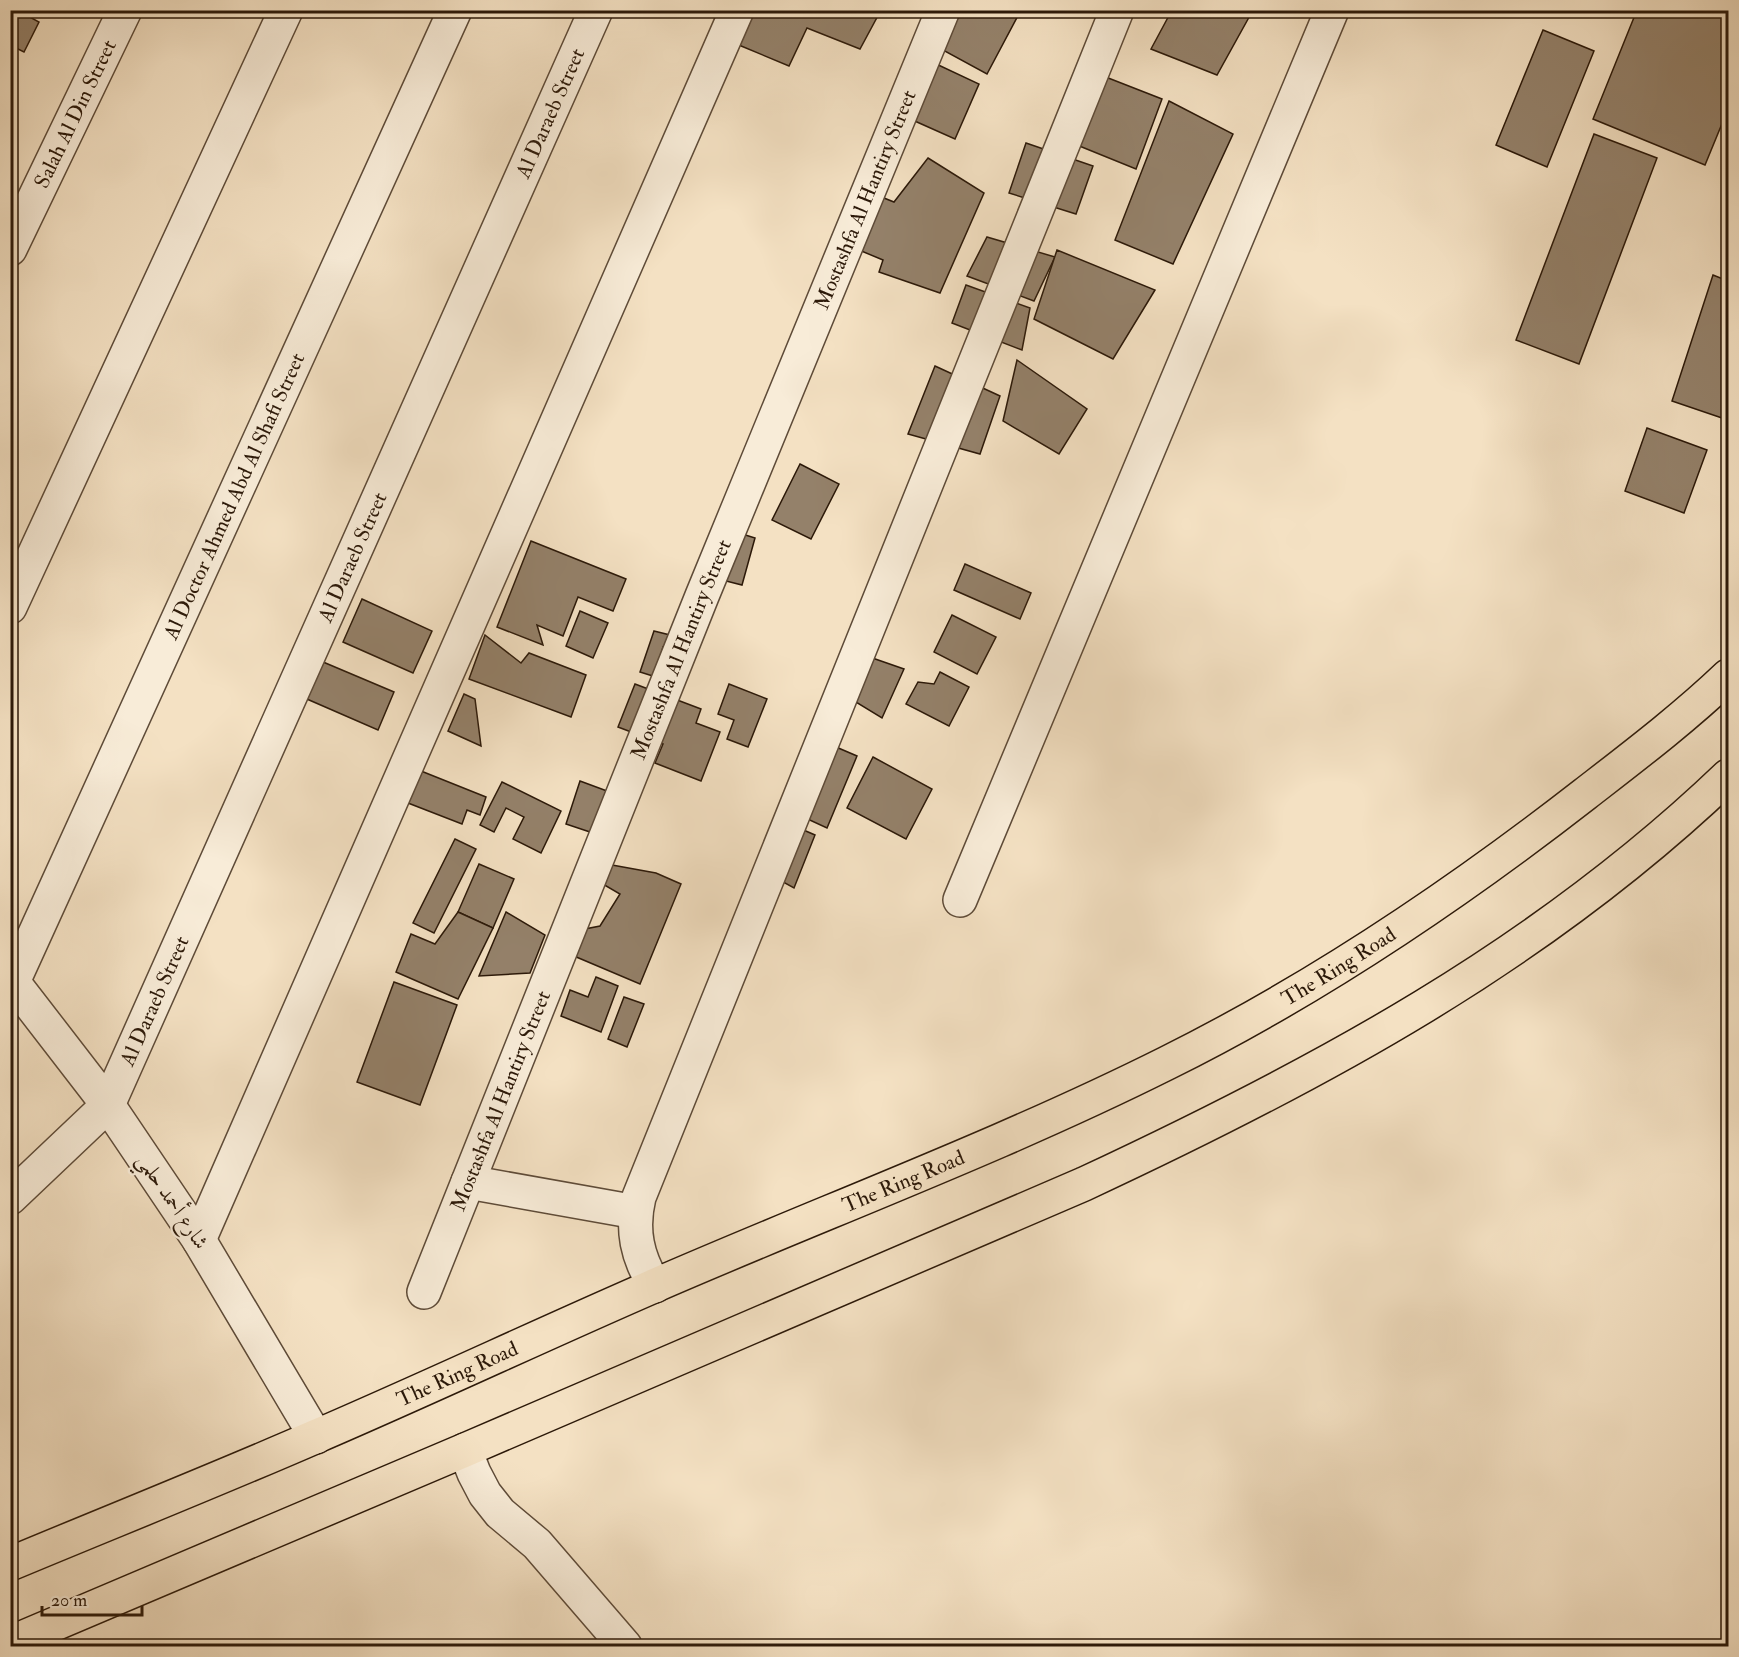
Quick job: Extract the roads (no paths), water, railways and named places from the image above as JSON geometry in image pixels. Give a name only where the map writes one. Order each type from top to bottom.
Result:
[{"type":"highway","name":"The Ring Road","points":[[10,1564],[316,1437],[655,1286],[1098,1097],[1171,1061],[1242,1023],[1377,943],[1460,888],[1530,837],[1653,740],[1728,676]]},
{"type":"highway","points":[[10,1643],[1084,1184],[1169,1144],[1326,1063],[1418,1011],[1493,963],[1566,912],[1636,857],[1728,776]]},
{"type":"street","name":"Salah Al Din Street","points":[[10,249],[125,10]]},
{"type":"street","points":[[10,607],[286,10]]},
{"type":"street","name":"Al Doctor Ahmed Abd Al Shafi Street","points":[[11,981],[455,10]]},
{"type":"street","name":"Al Daraeb Street","points":[[108,1105],[596,10]]},
{"type":"street","points":[[199,1240],[737,10]]},
{"type":"street","name":"Mostashfa Al Hantiry Street","points":[[424,1292],[702,596],[943,10]]},
{"type":"street","points":[[655,1286],[647,1273],[636,1243],[636,1212],[639,1197],[1117,10]]},
{"type":"street","points":[[960,900],[1332,10]]},
{"type":"street","name":"شارع أحمد حلمي","points":[[11,981],[108,1105],[199,1240],[316,1437]]},
{"type":"street","points":[[10,1198],[108,1105]]},
{"type":"street","points":[[468,1182],[636,1212]]},
{"type":"street","points":[[465,1450],[478,1480],[500,1513],[549,1556],[625,1647]]}]
